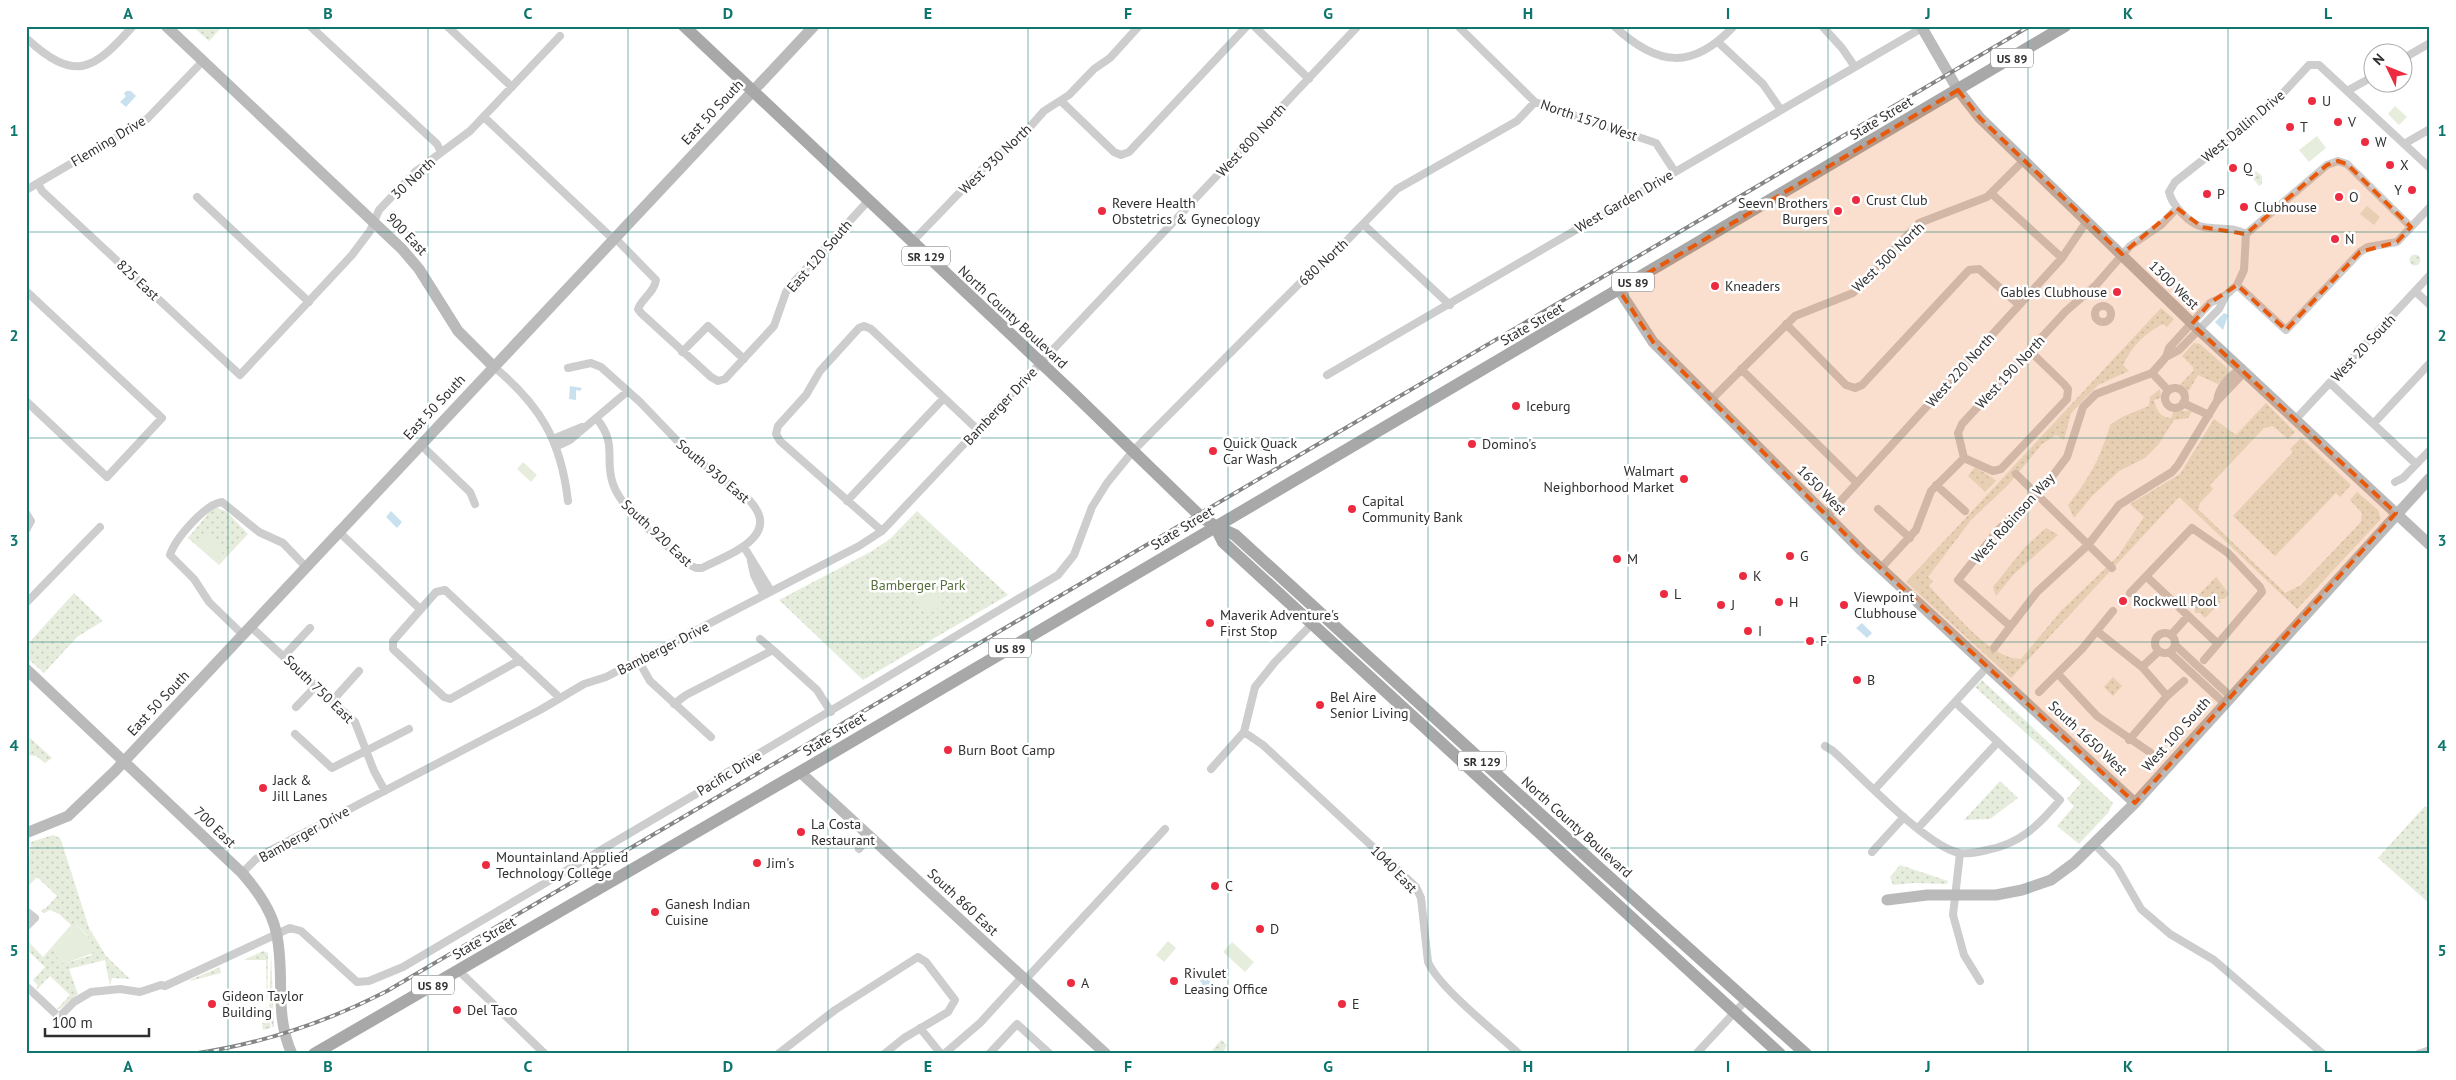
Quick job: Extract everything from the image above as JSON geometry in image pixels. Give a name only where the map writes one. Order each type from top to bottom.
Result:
[{"type":"main road","name":"North County Boulevard","points":[[684,26],[1199,515],[1215,526],[1235,534],[1806,1054]]},
{"type":"main road","name":"State Street","points":[[314,1054],[800,772],[2065,26]]},
{"type":"main road","name":"North County Boulevard","points":[[1215,526],[1223,542],[1780,1054]]},
{"type":"street","points":[[26,38],[57,63],[81,66],[102,59],[133,26]]},
{"type":"street","name":"900 East","points":[[166,26],[413,260],[458,332],[530,400],[555,442],[564,470],[568,501]]},
{"type":"street","points":[[310,26],[437,144],[442,152]]},
{"type":"street","points":[[447,26],[512,87]]},
{"type":"street","name":"East 50 South","points":[[26,832],[57,822],[78,808],[124,761],[305,566],[814,26]]},
{"type":"street","points":[[1061,100],[1114,152],[1121,154],[1129,152],[1247,26]]},
{"type":"street","points":[[1254,26],[1309,79]]},
{"type":"street","name":"West 800 North","points":[[1041,364],[1358,26]]},
{"type":"street","name":"North 1570 West","points":[[1458,26],[1535,102],[1656,143],[1675,172]]},
{"type":"street","points":[[1617,27],[1633,43],[1646,50],[1668,57],[1686,58],[1696,56],[1719,43],[1734,26]]},
{"type":"street","points":[[1822,26],[1842,48],[1855,67]]},
{"type":"street","name":"West 930 North","points":[[912,243],[990,161],[1016,142],[1044,112],[1061,100],[1094,69],[1110,58],[1138,27]]},
{"type":"street","name":"West Garden Drive","points":[[1327,375],[1450,305],[1921,27]]},
{"type":"street","name":"1300 West","points":[[1921,27],[1958,90],[1980,118],[2195,326],[2430,545]]},
{"type":"street","name":"30 North","points":[[240,375],[352,255],[370,230],[376,213],[409,179],[470,131],[560,36]]},
{"type":"street","points":[[1719,43],[1762,84],[1782,110]]},
{"type":"street","points":[[2414,52],[2430,43]]},
{"type":"street","name":"Fleming Drive","points":[[26,190],[147,118],[203,60]]},
{"type":"street","name":"West Dallin Drive","points":[[2177,208],[2168,192],[2175,182],[2271,106],[2309,65],[2319,65],[2347,92]]},
{"type":"street","points":[[2364,82],[2347,92],[2430,168]]},
{"type":"street","name":"680 North","points":[[1133,451],[1288,295],[1327,261],[1397,189],[1517,121],[1535,102]]},
{"type":"street","points":[[484,117],[614,238],[656,280],[655,288],[640,304],[638,310],[682,352],[708,326],[744,359]]},
{"type":"street","points":[[2404,144],[2430,129]]},
{"type":"street","name":"West 300 North","points":[[1711,400],[1795,316],[1853,293],[1919,222],[1992,194],[2024,160]]},
{"type":"street","points":[[2411,227],[2347,164],[2338,161],[2327,166],[2246,234],[2244,270],[2237,285],[2286,330],[2360,252],[2368,247],[2397,242],[2430,207]]},
{"type":"street","name":"825 East","points":[[38,183],[42,191],[240,375]]},
{"type":"street","points":[[1992,194],[2062,258]]},
{"type":"street","points":[[197,197],[309,302]]},
{"type":"street","name":"East 120 South","points":[[682,352],[718,381],[726,379],[774,326],[786,292],[792,284],[868,201]]},
{"type":"street","points":[[2122,254],[2138,239],[2161,226],[2177,208],[2202,227],[2239,230],[2246,234]]},
{"type":"street","name":"West 220 North","points":[[1827,516],[2062,258],[2087,221]]},
{"type":"street","points":[[1363,224],[1450,305]]},
{"type":"street","name":"West 190 North","points":[[1964,458],[1958,433],[1962,424],[2066,312],[2085,296],[2093,282],[2105,273],[2122,254]]},
{"type":"street","points":[[1786,324],[1846,385],[1855,388],[1862,385],[1972,268],[1979,269],[2019,305]]},
{"type":"street","name":"West 20 South","points":[[2296,420],[2430,275]]},
{"type":"street","name":"West Robinson Way","points":[[2010,626],[1958,580],[1999,529],[2038,495],[2067,457],[2084,407],[2090,399],[2096,394],[2152,373],[2166,357],[2179,350],[2195,326],[2219,309],[2226,296],[2237,285]]},
{"type":"street","name":"1650 West","points":[[1620,290],[1653,342],[1881,568],[2020,695]]},
{"type":"street","points":[[26,291],[162,418],[107,477],[26,401]]},
{"type":"street","points":[[2415,291],[2430,306]]},
{"type":"street","points":[[2085,296],[2096,308]]},
{"type":"street","points":[[882,531],[780,441],[776,434],[778,426],[806,394],[820,371],[859,328],[864,326],[871,329],[978,430]]},
{"type":"street","points":[[1881,568],[1910,538],[1920,522],[1927,499],[1936,486],[1964,458],[1989,470],[1997,471],[2068,399],[2068,389],[2030,351]]},
{"type":"street","points":[[2374,423],[2430,363]]},
{"type":"street","points":[[555,442],[570,440],[628,391],[596,365],[591,364],[568,368]]},
{"type":"street","name":"Bamberger Drive","points":[[242,873],[262,854],[560,698],[859,546],[882,531],[1041,364]]},
{"type":"street","points":[[1994,648],[2037,592],[2088,545],[2119,505],[2172,472],[2217,401],[2240,377],[2242,368]]},
{"type":"street","points":[[1741,369],[1857,483]]},
{"type":"street","points":[[2152,373],[2168,390]]},
{"type":"street","points":[[2330,383],[2416,464]]},
{"type":"street","points":[[2174,388],[2180,390],[2184,396],[2184,402],[2177,408],[2168,405],[2165,398],[2168,390],[2174,388]]},
{"type":"street","name":"South 930 East","points":[[628,391],[688,452],[755,506],[760,516],[760,526],[752,542],[744,547]]},
{"type":"street","points":[[847,501],[944,398]]},
{"type":"street","points":[[2184,402],[2209,415]]},
{"type":"street","name":"South 920 East","points":[[594,421],[607,434],[611,450],[610,474],[619,497],[686,563],[696,568],[702,568],[744,547]]},
{"type":"street","points":[[420,444],[470,492],[475,504]]},
{"type":"street","points":[[2395,482],[2403,478],[2430,450]]},
{"type":"street","name":"Pacific Drive","points":[[26,986],[59,1017],[74,1002],[91,992],[120,989],[140,992],[161,985],[165,986],[177,979],[277,936],[290,928],[301,931],[353,980],[361,983],[418,958],[1058,575],[1074,555],[1097,497],[1133,451]]},
{"type":"street","points":[[2016,474],[2112,568]]},
{"type":"street","name":"West 100 South","points":[[1887,900],[1927,895],[1996,896],[2022,890],[2044,882],[2074,863],[2135,803],[2227,699],[2430,478]]},
{"type":"street","points":[[1936,486],[1965,511]]},
{"type":"street","name":"South 750 East","points":[[305,566],[282,543],[259,532],[222,502],[210,505],[173,545],[170,556],[194,579],[209,602],[284,656],[355,722],[374,771],[385,791]]},
{"type":"street","points":[[1878,509],[1910,538]]},
{"type":"street","points":[[26,513],[31,521],[26,530]]},
{"type":"street","points":[[26,603],[100,527]]},
{"type":"street","points":[[2130,593],[2192,528],[2228,553],[2260,587],[2262,592],[2204,660]]},
{"type":"street","points":[[338,531],[420,608]]},
{"type":"street","points":[[744,547],[750,559],[761,572],[768,593]]},
{"type":"street","points":[[2147,577],[2187,617],[2217,643]]},
{"type":"street","points":[[520,660],[450,699],[393,649],[393,642],[420,608],[436,592],[445,590],[520,660],[560,698]]},
{"type":"street","points":[[2039,692],[2098,632],[2113,611]]},
{"type":"street","points":[[2171,635],[2187,617]]},
{"type":"street","points":[[1211,769],[1244,732],[1255,687],[1275,662],[1312,624]]},
{"type":"street","points":[[284,656],[310,628]]},
{"type":"street","points":[[2098,632],[2142,667],[2167,696]]},
{"type":"street","points":[[2159,651],[2155,645],[2156,638],[2164,633],[2171,635],[2175,645],[2227,699]]},
{"type":"street","points":[[760,639],[817,690],[831,712]]},
{"type":"street","points":[[2169,652],[2175,645]]},
{"type":"street","points":[[674,704],[686,695],[773,650]]},
{"type":"street","points":[[2142,667],[2159,651],[2169,652],[2227,699]]},
{"type":"street","points":[[638,660],[650,682],[711,737]]},
{"type":"street","points":[[1875,789],[1988,666]]},
{"type":"street","name":"700 East","points":[[26,669],[242,873],[259,893],[277,936],[280,1015],[292,1054]]},
{"type":"street","points":[[333,700],[359,671]]},
{"type":"street","points":[[2058,674],[2097,716],[2129,740],[2151,753]]},
{"type":"street","points":[[2129,740],[2167,696],[2184,681]]},
{"type":"street","points":[[296,707],[316,685]]},
{"type":"street","name":"South 1650 West","points":[[2020,695],[2135,803]]},
{"type":"street","points":[[1825,746],[1933,841],[1960,853],[2003,847],[2024,837],[2060,800],[1955,702]]},
{"type":"street","points":[[295,734],[332,768],[368,752],[409,729]]},
{"type":"street","name":"1040 East","points":[[1244,732],[1263,745],[1416,888],[1421,898],[1427,956],[1431,969],[1442,984],[1519,1054]]},
{"type":"street","points":[[1915,826],[1998,742]]},
{"type":"street","name":"South 860 East","points":[[800,772],[1106,1054]]},
{"type":"street","points":[[1872,852],[1904,817]]},
{"type":"street","points":[[920,1028],[942,1054],[980,1023],[1024,979],[1165,829]]},
{"type":"street","points":[[859,849],[869,837]]},
{"type":"street","points":[[2094,844],[2117,867],[2141,908],[2170,934],[2214,960],[2322,1054]]},
{"type":"street","points":[[1960,853],[1954,915],[1964,955],[1980,981]]},
{"type":"street","points":[[26,911],[35,918],[26,927]]},
{"type":"street","points":[[778,1054],[835,1010],[918,957],[926,962],[955,1000],[948,1012],[904,1038],[884,1054]]},
{"type":"street","points":[[458,970],[545,1054]]},
{"type":"street","points":[[1696,1054],[1739,1016],[1746,1000]]},
{"type":"street","points":[[989,1054],[1018,1024],[1050,1054]]},
{"type":"street","points":[[2418,1054],[2430,1050]]},
{"type":"highlighted area","points":[[1958,90],[1980,118],[2122,254],[2177,208],[2202,227],[2246,234],[2327,165],[2338,161],[2347,164],[2411,227],[2397,242],[2360,252],[2286,330],[2237,285],[2210,303],[2192,324],[2396,513],[2135,803],[1862,551],[1653,342],[1619,290]]},
{"type":"green space","points":[[192,26],[223,26],[209,41]]},
{"type":"green space","points":[[2395,106],[2407,117],[2399,125],[2388,114]]},
{"type":"green space","points":[[2317,136],[2326,148],[2309,162],[2299,150]]},
{"type":"green space","points":[[2256,171],[2262,176],[2262,184],[2259,186],[2251,176]]},
{"type":"green space","points":[[2367,206],[2380,217],[2374,225],[2360,214]]},
{"type":"green space","points":[[2415,254],[2421,260],[2415,266],[2409,260]]},
{"type":"green space","points":[[2161,308],[2174,319],[2167,327],[2163,324],[2150,332],[2135,346],[2123,365],[2129,371],[2098,385],[2071,413],[2064,440],[2056,435],[2042,444],[2008,485],[1971,520],[1928,577],[1933,581],[1929,586],[1971,631],[1996,651],[2009,657],[2021,659],[2061,611],[2118,556],[2144,517],[2130,504],[2180,474],[2214,419],[2236,435],[2266,403],[2295,432],[2288,439],[2273,426],[2264,428],[2210,485],[2213,489],[2200,503],[2198,509],[2285,593],[2301,585],[2361,522],[2362,513],[2350,500],[2357,492],[2378,510],[2381,519],[2297,609],[2179,497],[2011,678],[1906,582]]},
{"type":"green space","points":[[2194,343],[2200,344],[2227,368],[2227,374],[2218,384],[2198,375],[2188,392],[2180,385],[2193,371],[2193,367],[2182,356]]},
{"type":"green space","points":[[2160,389],[2161,398],[2154,400],[2157,410],[2161,415],[2171,418],[2174,411],[2192,411],[2188,418],[2174,420],[2158,445],[2145,458],[2119,471],[2092,496],[2074,518],[2068,505],[2094,467],[2110,425],[2122,417],[2149,406],[2150,397]]},
{"type":"green space","points":[[2301,438],[2351,485],[2340,497],[2336,493],[2275,556],[2233,516],[2293,452],[2290,449]]},
{"type":"green space","points":[[523,462],[537,475],[531,482],[517,469]]},
{"type":"green space","points":[[1975,467],[1990,476],[1980,487],[1968,476]]},
{"type":"green space","points":[[1990,476],[1996,481],[1985,492],[1980,487]]},
{"type":"green space","points":[[217,508],[226,511],[248,534],[219,565],[188,538],[211,510]]},
{"type":"green space","name":"Bamberger Park","points":[[917,511],[1008,595],[863,680],[779,600],[872,551],[890,539]]},
{"type":"green space","points":[[2046,528],[2058,535],[2014,574],[1996,596],[1993,587],[2025,547]]},
{"type":"green space","points":[[204,535],[209,535],[228,553],[227,555],[223,552],[218,557],[220,562],[211,558],[199,547],[199,541]]},
{"type":"green space","points":[[1914,577],[1925,586],[1919,593],[1909,583]]},
{"type":"green space","points":[[2216,577],[2229,594],[2224,599],[2219,599],[2221,602],[2205,618],[2200,613],[2195,613],[2195,607],[2191,603]]},
{"type":"green space","points":[[930,584],[943,605],[926,616],[913,594]]},
{"type":"green space","points":[[74,593],[103,621],[77,637],[44,673],[26,657],[26,646]]},
{"type":"green space","points":[[2113,677],[2122,686],[2113,696],[2104,687]]},
{"type":"green space","points":[[1982,680],[2113,803],[2108,813],[2079,844],[2057,826],[2074,806],[2067,799],[2081,783],[1975,687]]},
{"type":"green space","points":[[26,734],[52,758],[45,763],[36,756],[26,755]]},
{"type":"green space","points":[[2000,781],[2018,798],[1990,819],[1964,820]]},
{"type":"green space","points":[[2425,806],[2430,810],[2430,904],[2378,858]]},
{"type":"green space","points":[[53,835],[60,838],[89,928],[106,956],[130,979],[112,978],[110,986],[105,960],[69,969],[78,994],[60,1009],[57,1009],[70,995],[50,976],[36,990],[38,986],[33,980],[45,967],[26,949],[26,939],[43,957],[71,925],[59,914],[50,910],[44,913],[41,911],[57,896],[37,877],[26,888],[31,842]],"holes":[[[77,925],[87,935],[92,955],[66,963],[55,949]]]},
{"type":"green space","points":[[1900,865],[1948,881],[1947,884],[1914,883],[1893,885],[1890,877]]},
{"type":"green space","points":[[77,925],[87,936],[93,953],[66,963],[59,963],[55,949]]},
{"type":"green space","points":[[1168,941],[1176,948],[1164,962],[1156,955]]},
{"type":"green space","points":[[1232,942],[1254,962],[1245,972],[1223,952]]},
{"type":"green space","points":[[263,951],[268,953],[267,1007],[271,1028],[263,1030],[262,1023],[267,1023],[266,960],[244,960]]},
{"type":"green space","points":[[271,952],[274,1027],[272,1027],[269,1007]]},
{"type":"green space","points":[[220,967],[221,973],[190,981],[190,980]]},
{"type":"green space","points":[[1221,1040],[1227,1045],[1222,1054],[1209,1054]]},
{"type":"water","points":[[126,91],[131,91],[136,96],[126,107],[120,102],[126,96],[124,94]]},
{"type":"water","points":[[2224,313],[2228,315],[2223,330],[2215,322]]},
{"type":"water","points":[[570,386],[582,388],[580,391],[576,390],[576,400],[569,399]]},
{"type":"water","points":[[391,511],[402,522],[397,528],[386,517]]},
{"type":"water","points":[[1862,623],[1872,633],[1867,638],[1856,628]]},
{"type":"water","points":[[1197,969],[1207,978],[1210,978],[1208,986],[1201,986],[1202,983],[1192,974]]},
{"type":"railway","points":[[192,1054],[218,1050],[292,1031],[340,1013],[387,991],[2030,26]]},
{"type":"place","name":"U","points":[[2312,101]]},
{"type":"place","name":"V","points":[[2338,122]]},
{"type":"place","name":"T","points":[[2290,127]]},
{"type":"place","name":"W","points":[[2365,142]]},
{"type":"place","name":"X","points":[[2390,165]]},
{"type":"place","name":"Q","points":[[2233,168]]},
{"type":"place","name":"Y","points":[[2412,190]]},
{"type":"place","name":"P","points":[[2207,194]]},
{"type":"place","name":"O","points":[[2339,197]]},
{"type":"place","name":"Crust Club","points":[[1856,200]]},
{"type":"place","name":"Clubhouse","points":[[2244,207]]},
{"type":"place","name":"Revere Health Obstetrics & Gynecology","points":[[1102,211]]},
{"type":"place","name":"Seevn Brothers Burgers","points":[[1838,211]]},
{"type":"place","name":"N","points":[[2335,239]]},
{"type":"place","name":"Kneaders","points":[[1715,286]]},
{"type":"place","name":"Gables Clubhouse","points":[[2117,292]]},
{"type":"place","name":"Iceburg","points":[[1516,406]]},
{"type":"place","name":"Domino's","points":[[1472,444]]},
{"type":"place","name":"Quick Quack Car Wash","points":[[1213,451]]},
{"type":"place","name":"Walmart Neighborhood Market","points":[[1684,479]]},
{"type":"place","name":"Capital Community Bank","points":[[1352,509]]},
{"type":"place","name":"G","points":[[1790,556]]},
{"type":"place","name":"M","points":[[1617,559]]},
{"type":"place","name":"K","points":[[1743,576]]},
{"type":"place","name":"L","points":[[1664,594]]},
{"type":"place","name":"Rockwell Pool","points":[[2123,601]]},
{"type":"place","name":"H","points":[[1779,602]]},
{"type":"place","name":"J","points":[[1721,605]]},
{"type":"place","name":"Viewpoint Clubhouse","points":[[1844,605]]},
{"type":"place","name":"Maverik Adventure's First Stop","points":[[1210,623]]},
{"type":"place","name":"I","points":[[1748,631]]},
{"type":"place","name":"F","points":[[1810,641]]},
{"type":"place","name":"B","points":[[1857,680]]},
{"type":"place","name":"Bel Aire Senior Living","points":[[1320,705]]},
{"type":"place","name":"Burn Boot Camp","points":[[948,750]]},
{"type":"place","name":"Jack & Jill Lanes","points":[[263,788]]},
{"type":"place","name":"La Costa Restaurant","points":[[801,832]]},
{"type":"place","name":"Jim's","points":[[757,863]]},
{"type":"place","name":"Mountainland Applied Technology College","points":[[486,865]]},
{"type":"place","name":"C","points":[[1215,886]]},
{"type":"place","name":"Ganesh Indian Cuisine","points":[[655,912]]},
{"type":"place","name":"D","points":[[1260,929]]},
{"type":"place","name":"Rivulet Leasing Office","points":[[1174,981]]},
{"type":"place","name":"A","points":[[1071,983]]},
{"type":"place","name":"Gideon Taylor Building","points":[[212,1004]]},
{"type":"place","name":"E","points":[[1342,1004]]},
{"type":"place","name":"Del Taco","points":[[457,1010]]}]
